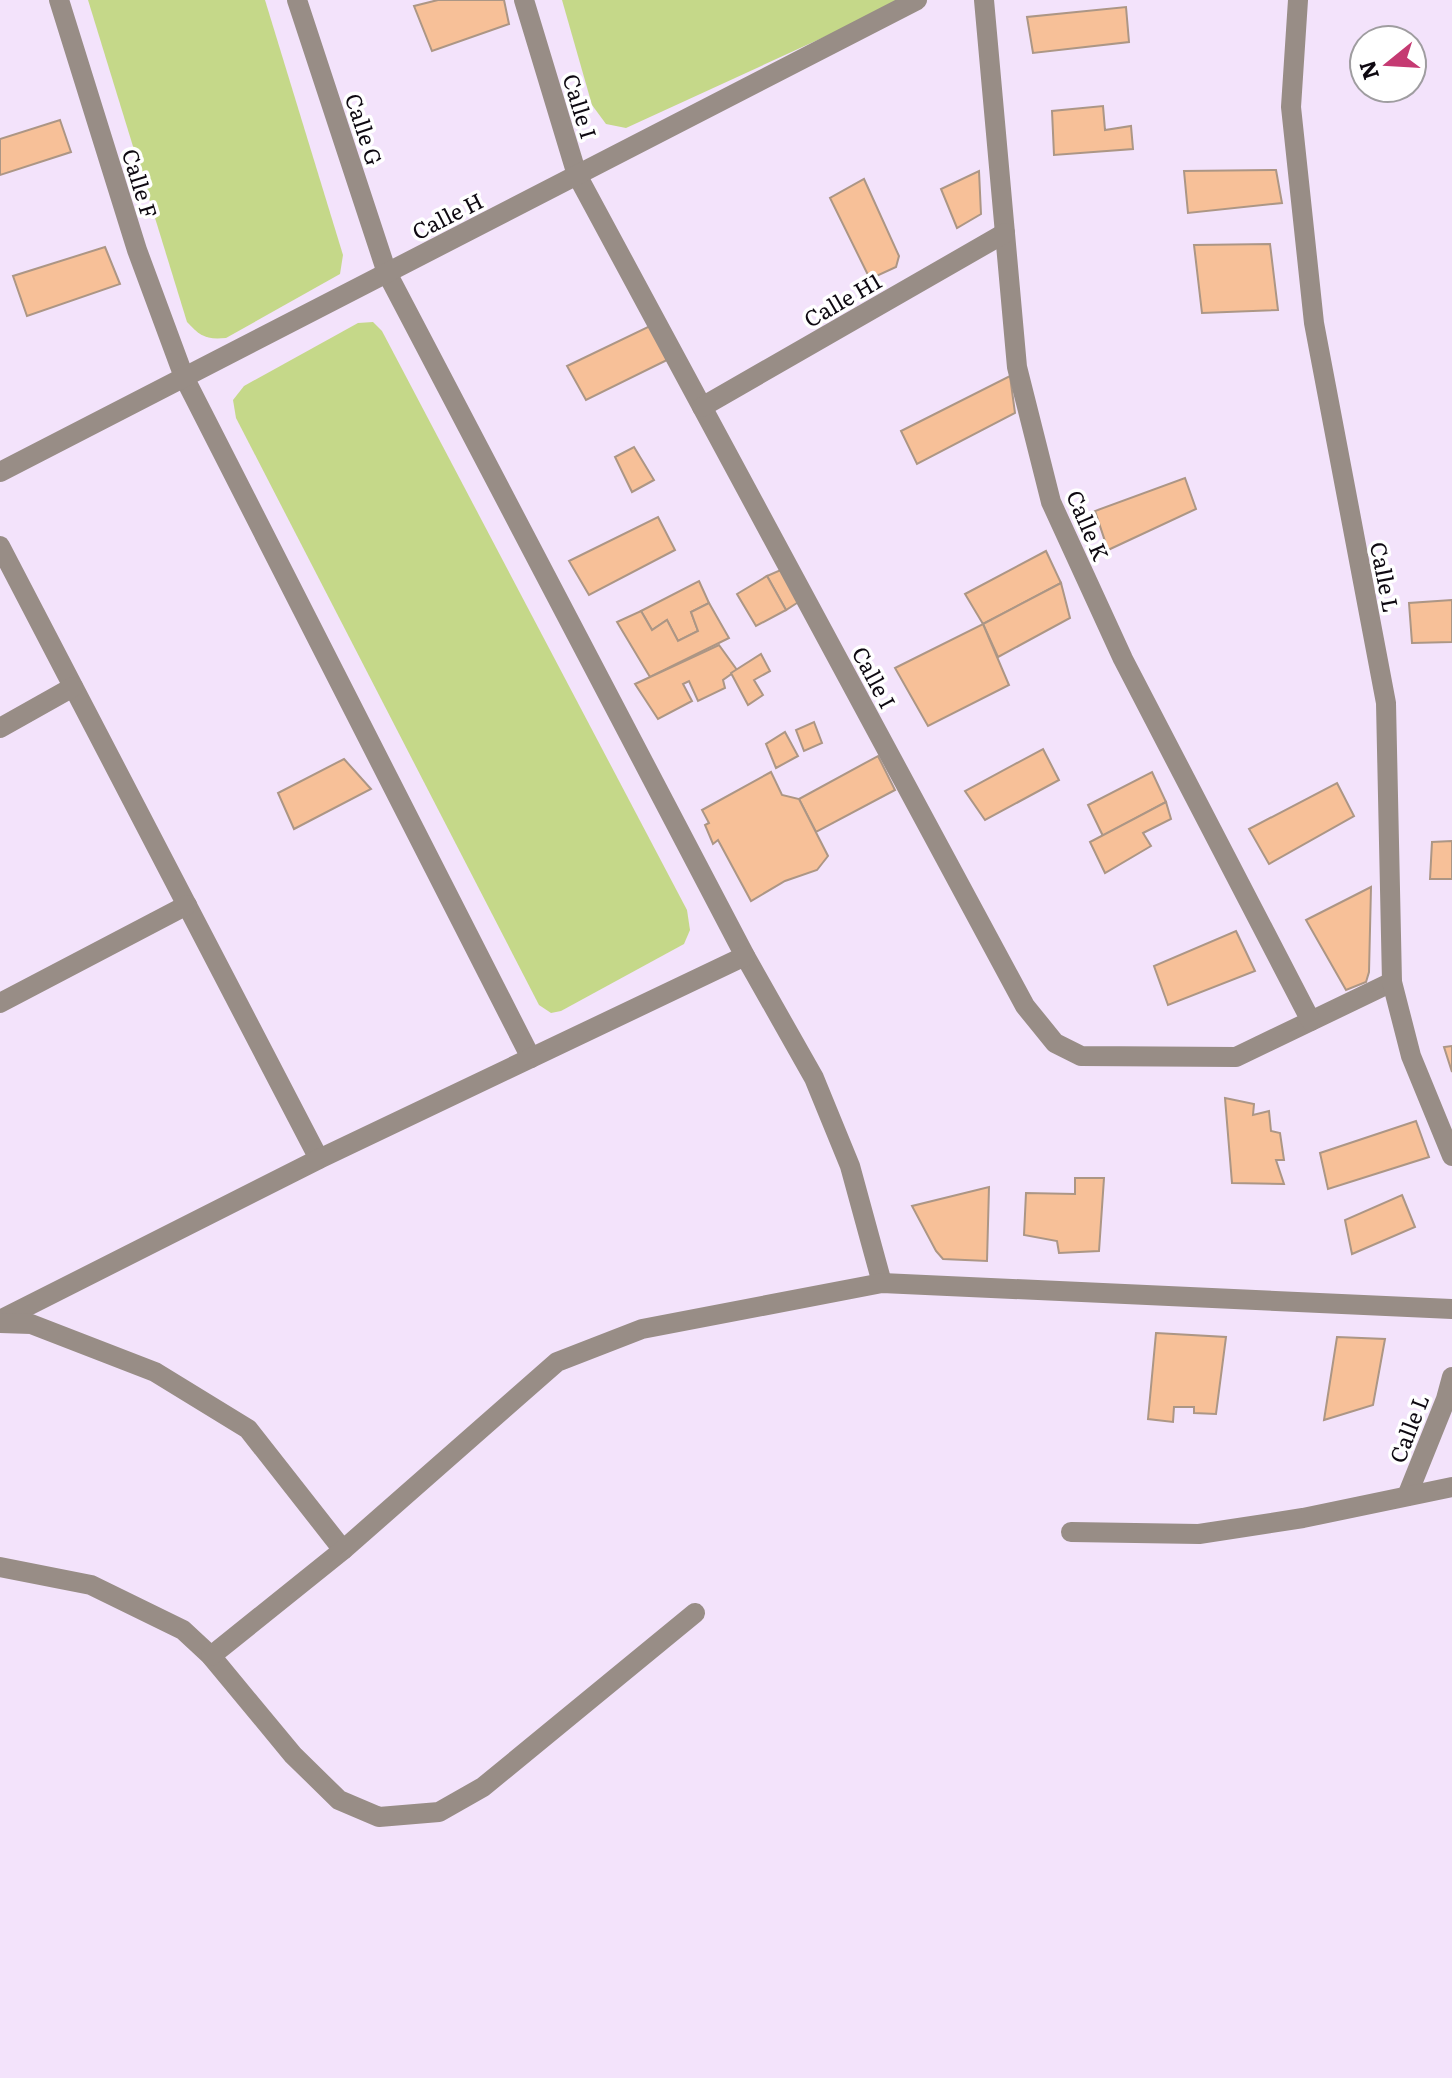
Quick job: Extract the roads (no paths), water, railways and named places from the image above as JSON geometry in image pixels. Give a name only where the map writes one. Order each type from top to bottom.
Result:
[{"type":"street","name":"Calle F","points":[[59,0],[137,250],[184,377],[531,1058]]},
{"type":"street","name":"Calle G","points":[[297,0],[387,273],[745,956],[814,1078],[850,1166],[882,1283]]},
{"type":"street","name":"Calle I","points":[[524,0],[577,175],[1025,1006],[1055,1043],[1081,1056],[1236,1057],[1392,982]]},
{"type":"street","name":"Calle H","points":[[0,472],[917,0]]},
{"type":"street","name":"Calle K","points":[[984,0],[1017,367],[1051,502],[1123,659],[1311,1021]]},
{"type":"street","name":"Calle L","points":[[1298,0],[1291,107],[1314,323],[1386,703],[1392,982],[1411,1056],[1452,1156]]},
{"type":"street","name":"Calle H1","points":[[702,407],[1005,233]]},
{"type":"street","points":[[0,546],[319,1159]]},
{"type":"street","points":[[0,728],[73,687]]},
{"type":"street","points":[[0,1003],[187,905]]},
{"type":"street","points":[[0,1321],[319,1159],[745,956]]},
{"type":"street","points":[[211,1656],[343,1550],[557,1362],[642,1329],[882,1283],[1452,1309]]},
{"type":"street","points":[[0,1321],[31,1324],[155,1372],[248,1429],[343,1550]]},
{"type":"street","name":"Calle L","points":[[1407,1496],[1452,1377]]},
{"type":"street","points":[[1071,1532],[1199,1534],[1303,1518],[1452,1487]]},
{"type":"street","points":[[0,1567],[91,1585],[183,1630],[211,1656],[293,1755],[339,1800],[379,1817],[439,1812],[483,1787],[695,1613]]}]
